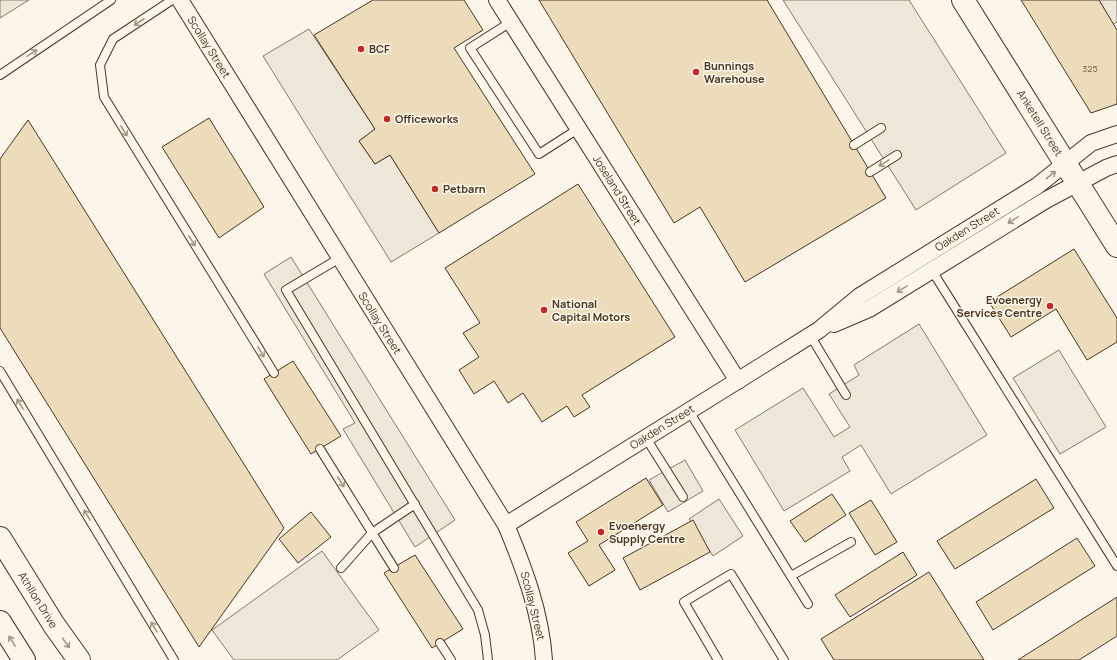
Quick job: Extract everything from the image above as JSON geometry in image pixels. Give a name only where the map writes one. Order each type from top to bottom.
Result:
[{"type":"street","name":"Scollay Street","points":[[180,0],[506,525],[521,562],[533,601],[543,647],[544,660]]},
{"type":"street","name":"Joseland Street","points":[[497,0],[738,381]]},
{"type":"street","name":"Anketell Street","points":[[963,0],[1117,246]]},
{"type":"street","name":"Oakden Street","points":[[506,525],[815,332],[860,296],[1037,186],[1091,143],[1117,134]]},
{"type":"street","name":"Oakden Street","points":[[815,332],[869,310],[1046,200],[1106,168],[1117,164]]},
{"type":"street","name":"Athllon Drive","points":[[0,538],[54,625],[79,660]]},
{"type":"street","points":[[0,622],[24,660]]},
{"type":"lane","points":[[0,75],[111,0]]},
{"type":"lane","points":[[172,0],[113,39],[100,65],[104,98],[274,373]]},
{"type":"lane","points":[[511,22],[470,48],[539,154],[578,129]]},
{"type":"lane","points":[[854,144],[881,128]]},
{"type":"lane","points":[[870,172],[897,155]]},
{"type":"lane","points":[[923,257],[1117,566]]},
{"type":"lane","points":[[340,258],[286,290],[478,610],[485,635],[488,660]]},
{"type":"lane","points":[[815,332],[846,395]]},
{"type":"lane","points":[[0,371],[174,660]]},
{"type":"lane","points":[[689,411],[808,604]]},
{"type":"lane","points":[[646,438],[683,497]]},
{"type":"lane","points":[[320,449],[394,568]]},
{"type":"lane","points":[[341,568],[372,533],[415,504]]},
{"type":"lane","points":[[791,576],[851,542]]},
{"type":"lane","points":[[718,660],[684,602],[731,574],[784,660]]},
{"type":"lane","points":[[440,643],[451,660]]},
{"type":"shaded area","points":[[0,0],[29,0],[0,18]]},
{"type":"shaded area","points":[[783,0],[909,0],[1006,153],[916,210]]},
{"type":"shaded area","points":[[1099,0],[1117,0],[1117,22],[1113,24]]},
{"type":"shaded area","points":[[309,29],[375,129],[359,141],[375,164],[390,155],[439,233],[391,262],[263,56]]},
{"type":"shaded area","points":[[291,257],[455,520],[415,547],[343,429],[355,423],[264,274]]},
{"type":"shaded area","points":[[919,324],[987,435],[891,494],[861,445],[842,457],[850,471],[784,511],[735,430],[803,388],[834,437],[850,427],[829,394],[859,375],[854,365]]},
{"type":"shaded area","points":[[1059,350],[1106,427],[1060,454],[1013,378]]},
{"type":"shaded area","points":[[685,460],[703,491],[668,512],[649,480]]},
{"type":"shaded area","points":[[719,499],[743,536],[713,556],[689,519]]},
{"type":"shaded area","points":[[322,551],[379,630],[337,660],[234,660],[212,630]]},
{"type":"building","points":[[373,0],[464,0],[483,30],[454,48],[535,174],[439,233],[390,155],[375,164],[359,141],[375,129],[314,35]]},
{"type":"building","name":"Bunnings Warehouse","points":[[539,0],[767,0],[886,198],[745,282],[700,207],[674,223]]},
{"type":"building","points":[[1021,0],[1099,0],[1117,30],[1117,104],[1091,113]]},
{"type":"building","points":[[209,118],[264,207],[219,238],[162,147]]},
{"type":"building","points":[[28,120],[284,528],[199,647],[0,328],[0,159]]},
{"type":"building","points":[[578,184],[675,337],[582,395],[590,407],[574,417],[567,406],[542,422],[523,393],[508,403],[494,381],[474,394],[459,370],[479,357],[463,333],[480,323],[445,268]]},
{"type":"building","name":"Evoenergy Services Centre","points":[[1074,249],[1117,318],[1117,342],[1087,360],[1056,309],[1011,337],[989,302]]},
{"type":"building","points":[[293,361],[341,436],[311,454],[264,379]]},
{"type":"building","name":"Evoenergy Supply Centre","points":[[646,478],[663,505],[599,545],[615,570],[589,586],[568,553],[588,541],[576,522]]},
{"type":"building","points":[[1036,479],[1054,508],[955,569],[937,541]]},
{"type":"building","points":[[832,494],[846,515],[805,542],[790,521]]},
{"type":"building","points":[[871,500],[897,542],[875,555],[849,513]]},
{"type":"building","points":[[311,512],[331,537],[298,563],[279,539]]},
{"type":"building","points":[[693,520],[710,552],[640,590],[623,558]]},
{"type":"building","points":[[1077,538],[1095,566],[993,630],[976,602]]},
{"type":"building","points":[[903,552],[917,575],[850,617],[835,595]]},
{"type":"building","points":[[415,555],[463,629],[432,648],[384,573]]},
{"type":"building","points":[[929,572],[984,660],[834,660],[821,639]]},
{"type":"building","points":[[1117,597],[1117,636],[1079,660],[1018,660]]},
{"type":"place","name":"BCF","points":[[361,49]]},
{"type":"place","name":"Bunnings Warehouse","points":[[696,72]]},
{"type":"place","name":"Officeworks","points":[[387,119]]},
{"type":"place","name":"Petbarn","points":[[435,189]]},
{"type":"place","name":"Evoenergy Services Centre","points":[[1050,306]]},
{"type":"place","name":"National Capital Motors","points":[[544,310]]},
{"type":"place","name":"Evoenergy Supply Centre","points":[[601,532]]}]
